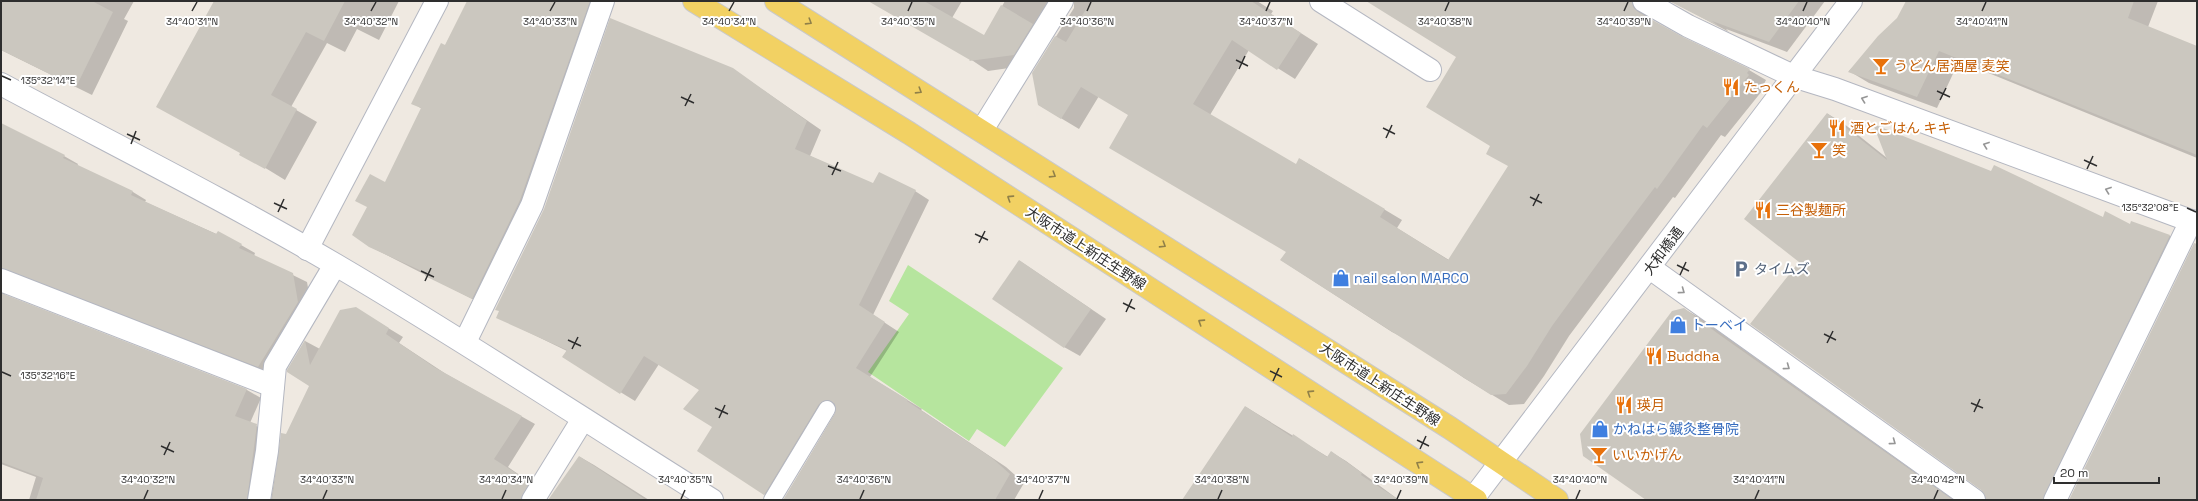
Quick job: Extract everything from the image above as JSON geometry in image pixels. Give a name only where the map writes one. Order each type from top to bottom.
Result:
[{"type":"main road","name":"大阪市道上新庄生野線","points":[[694,1],[909,132],[1474,500]]},
{"type":"main road","name":"大阪市道上新庄生野線","points":[[776,1],[982,130],[1502,461],[1557,500]]},
{"type":"street","points":[[307,249],[437,1]]},
{"type":"street","points":[[465,342],[532,205],[603,1]]},
{"type":"street","points":[[982,130],[1062,1]]},
{"type":"street","points":[[1321,1],[1430,70]]},
{"type":"street","points":[[1644,1],[1688,26],[1793,76],[1835,89],[2194,222],[2056,500]]},
{"type":"street","name":"大和橋通","points":[[1474,500],[1851,1]]},
{"type":"street","points":[[1,84],[335,265],[465,342],[583,419],[712,500]]},
{"type":"street","points":[[259,500],[267,451],[274,366],[335,265]]},
{"type":"street","points":[[1650,268],[1974,500]]},
{"type":"street","points":[[1,280],[273,386]]},
{"type":"street","points":[[533,500],[583,419]]},
{"type":"lane","points":[[772,500],[827,409]]},
{"type":"green space","points":[[908,265],[1063,368],[1005,447],[977,429],[969,441],[868,372],[909,314],[889,301]]},
{"type":"building","points":[[1,1],[92,1],[113,12],[76,87],[1,50]]},
{"type":"building","points":[[214,1],[345,1],[324,41],[306,32],[271,95],[297,109],[265,169],[239,155],[240,153],[156,107]]},
{"type":"building","points":[[467,1],[590,1],[520,200],[472,299],[425,276],[426,273],[369,247],[352,235],[367,207],[355,201],[370,174],[385,182],[421,108],[411,104],[441,43],[445,45]]},
{"type":"building","points":[[868,1],[924,1],[984,35],[1001,5],[1033,24],[1014,55],[969,61],[970,60]]},
{"type":"building","points":[[1091,1],[1251,1],[1301,33],[1277,70],[1232,40],[1193,104],[1296,164],[1299,158],[1385,209],[1380,217],[1448,260],[1508,166],[1486,154],[1490,146],[1426,107],[1456,57],[1366,1],[1632,1],[1633,7],[1638,12],[1683,37],[1750,69],[1747,73],[1749,75],[1707,128],[1703,125],[1657,189],[1655,187],[1552,326],[1527,366],[1506,394],[1491,395],[1280,260],[1286,252],[1109,148],[1128,115],[1081,87],[1061,119],[1038,105],[1032,73],[1055,36],[1066,42]]},
{"type":"building","points":[[1669,1],[1799,1],[1769,42],[1712,21],[1720,27]]},
{"type":"building","points":[[1906,1],[2134,1],[2128,18],[2197,46],[2197,155],[1939,51],[1917,97],[1848,72],[1878,36],[1897,18]]},
{"type":"building","points":[[610,18],[733,68],[807,121],[795,149],[873,183],[879,172],[916,190],[859,305],[885,322],[856,368],[908,400],[907,401],[992,458],[1010,474],[995,500],[783,500],[835,414],[835,404],[828,400],[819,404],[764,495],[697,451],[712,427],[683,409],[699,390],[644,356],[620,394],[562,357],[567,350],[496,318],[499,311],[495,310],[544,209]]},
{"type":"building","points":[[1827,113],[1887,160],[1873,124],[1991,171],[1994,165],[2103,217],[2105,211],[2130,224],[2131,221],[2170,235],[2043,500],[1986,500],[1981,490],[1750,324],[1799,262],[1744,219]]},
{"type":"building","points":[[1,123],[65,155],[63,158],[133,191],[131,195],[216,234],[218,231],[242,244],[239,248],[293,273],[298,302],[258,367],[1,268]]},
{"type":"building","points":[[2194,243],[2197,244],[2197,500],[2069,500]]},
{"type":"building","points":[[1019,260],[1091,309],[1064,348],[992,299]]},
{"type":"building","points":[[1,293],[247,389],[235,416],[257,424],[247,500],[36,500],[43,478],[1,462]]},
{"type":"building","points":[[356,307],[389,328],[386,334],[434,367],[522,416],[494,459],[530,482],[521,500],[272,500],[281,433],[286,434],[309,386],[287,372],[287,370],[305,340],[310,365],[340,310]]},
{"type":"building","points":[[1684,308],[1953,500],[1646,500],[1583,456],[1580,434],[1672,311]]},
{"type":"building","points":[[1245,406],[1292,437],[1293,434],[1327,457],[1331,451],[1362,473],[1361,475],[1399,500],[1182,500]]},
{"type":"building","points":[[579,456],[646,500],[548,500]]},
{"type":"place","name":"うどん居酒屋 麦笑","points":[[1881,66]]},
{"type":"place","name":"たっくん","points":[[1731,87]]},
{"type":"place","name":"酒とごはん キキ","points":[[1837,128]]},
{"type":"place","name":"笑","points":[[1819,150]]},
{"type":"place","name":"三谷製麺所","points":[[1763,210]]},
{"type":"place","name":"タイムズ","points":[[1741,269]]},
{"type":"place","name":"nail salon MARCO","points":[[1341,278]]},
{"type":"place","name":"トーベイ","points":[[1678,325]]},
{"type":"place","name":"Buddha","points":[[1654,356]]},
{"type":"place","name":"瑛月","points":[[1624,405]]},
{"type":"place","name":"かねはら鍼灸整骨院","points":[[1600,429]]},
{"type":"place","name":"いいかげん","points":[[1599,455]]}]
